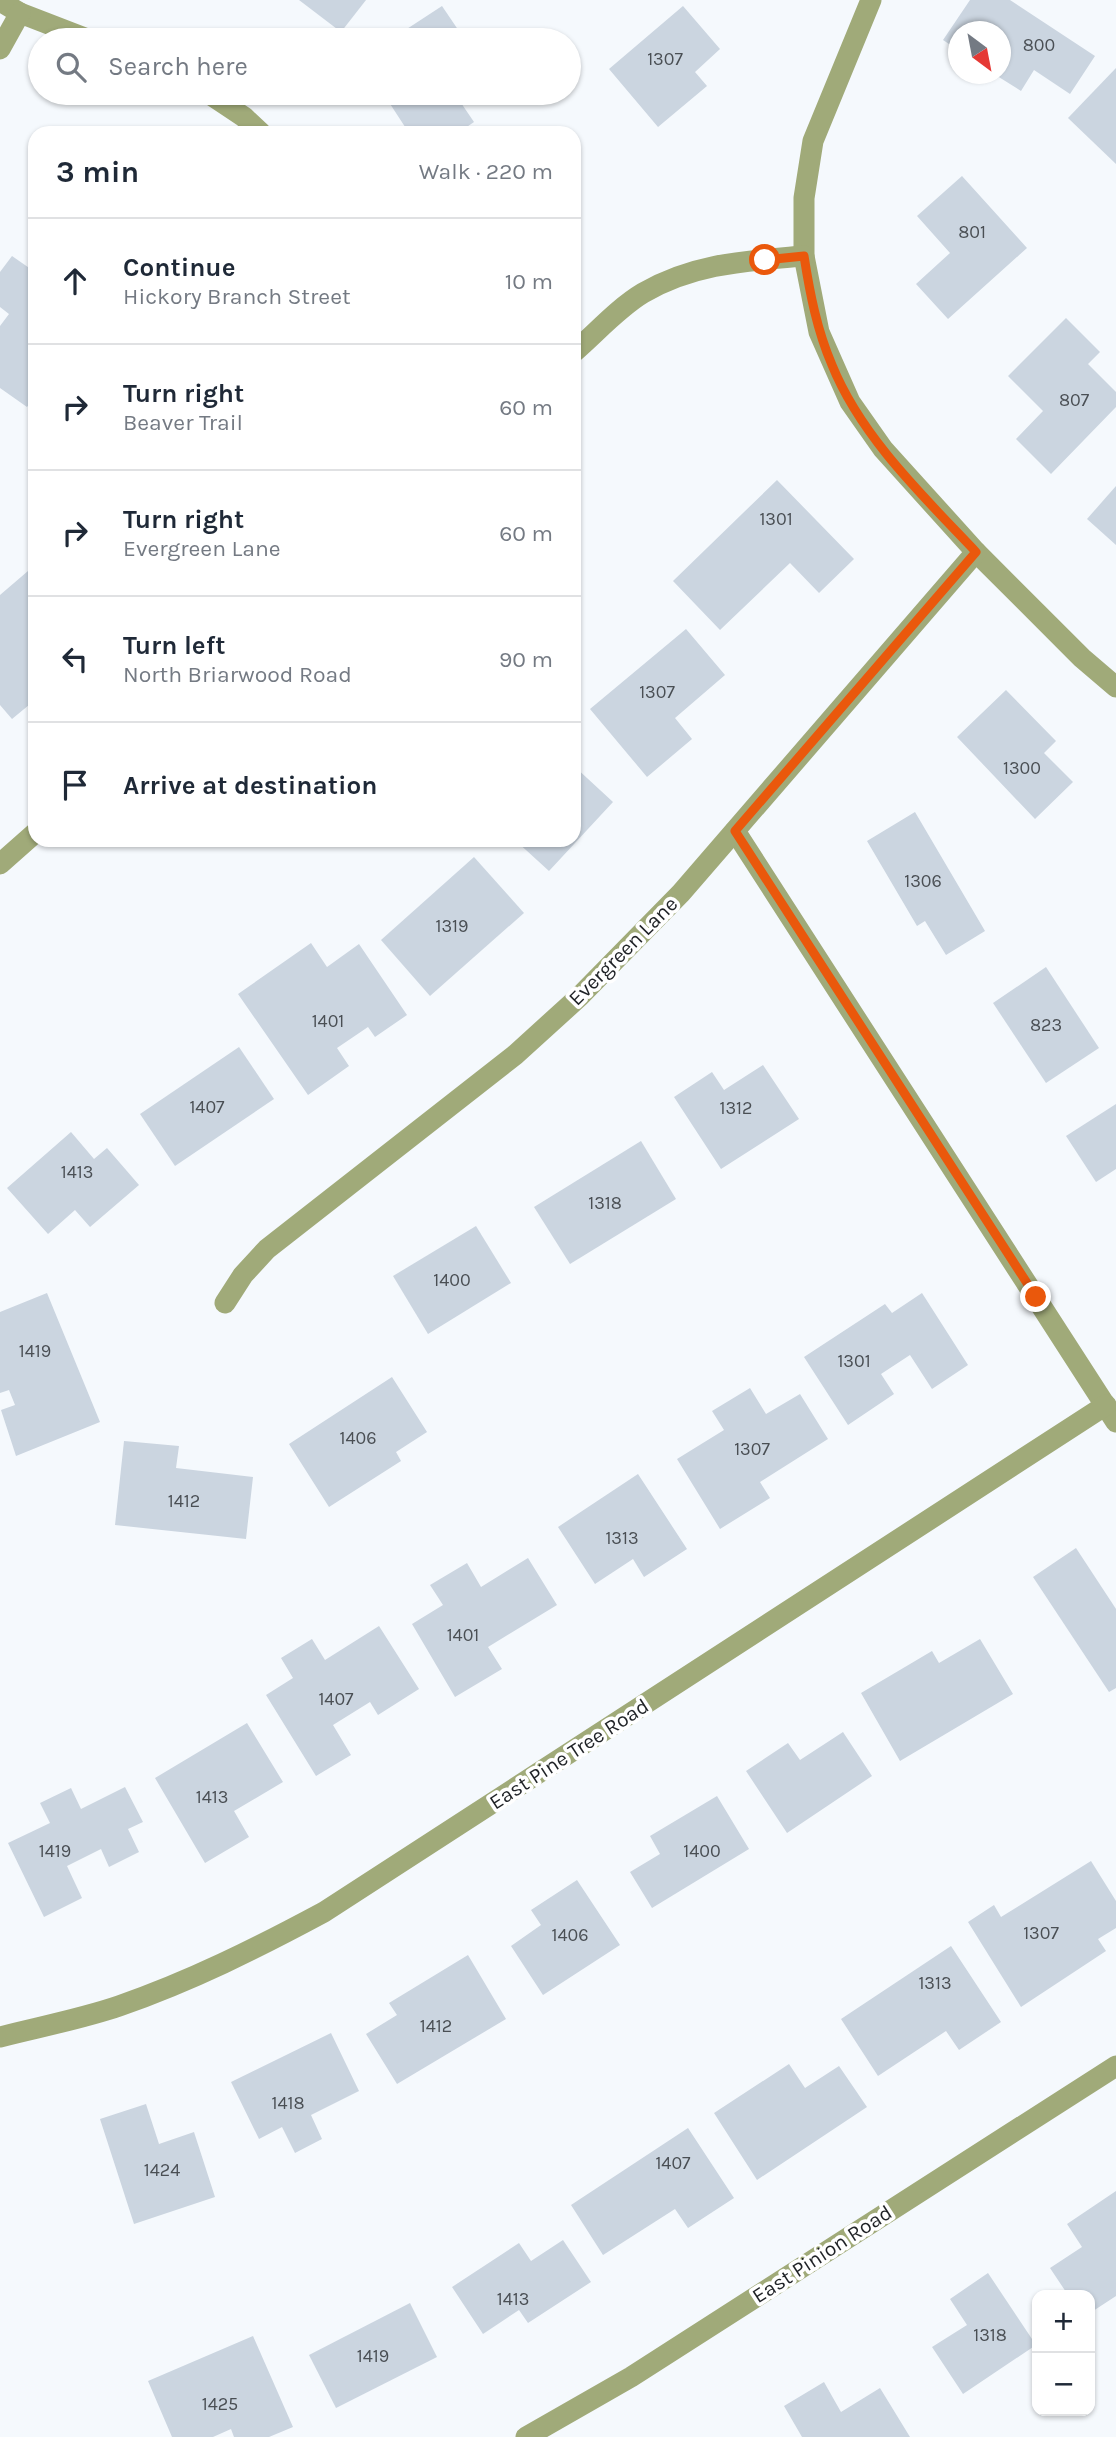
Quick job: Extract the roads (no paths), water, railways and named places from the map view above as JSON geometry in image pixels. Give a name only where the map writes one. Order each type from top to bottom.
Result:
[{"type":"street","points":[[870,0],[813,141],[804,198],[804,256],[819,332],[850,401],[883,449],[976,552],[1082,658],[1116,687]]},
{"type":"street","points":[[0,1],[20,13],[59,28]]},
{"type":"street","points":[[0,49],[20,13]]},
{"type":"street","points":[[226,105],[254,126]]},
{"type":"street","points":[[581,346],[641,294],[685,272],[713,264],[804,256]]},
{"type":"street","name":"Evergreen Lane","points":[[225,1303],[243,1275],[267,1249],[426,1127],[541,1033],[681,892],[976,552]]},
{"type":"street","points":[[735,831],[1111,1413]]},
{"type":"street","points":[[0,864],[28,839]]},
{"type":"street","name":"East Pine Tree Road","points":[[0,2037],[116,2007],[159,1991],[245,1955],[324,1912],[1111,1413]]},
{"type":"street","name":"East Pinion Road","points":[[526,2437],[631,2377],[1116,2066]]}]
